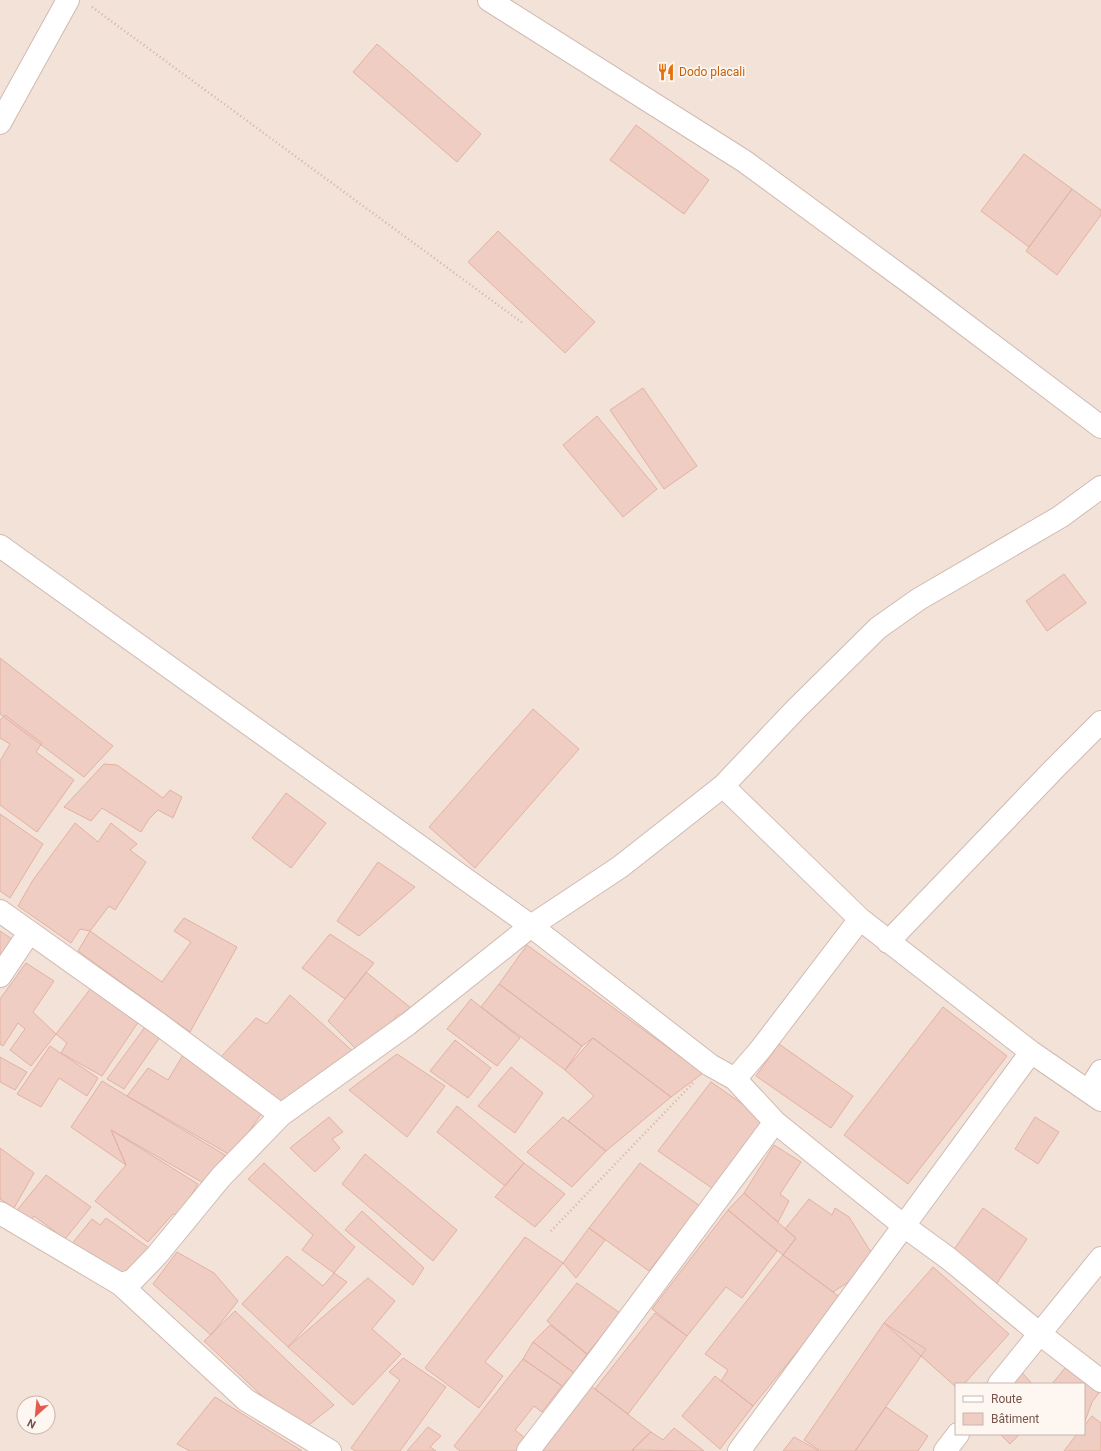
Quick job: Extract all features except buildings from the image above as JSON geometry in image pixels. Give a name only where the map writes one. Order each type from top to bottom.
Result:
[{"type":"street","points":[[489,0],[744,161],[914,285],[1101,427]]},
{"type":"street","points":[[0,123],[78,2]]},
{"type":"street","points":[[120,1284],[132,1281],[157,1255],[221,1177],[281,1114],[408,1024],[531,926],[620,867],[723,786],[878,628],[919,600],[1060,517],[1101,487]]},
{"type":"street","points":[[0,546],[531,926],[710,1065],[735,1079],[775,1122],[1101,1381]]},
{"type":"street","points":[[888,942],[1051,771],[1101,722]]},
{"type":"street","points":[[723,786],[860,919],[1031,1052],[1095,1095],[1101,1072]]},
{"type":"street","points":[[0,912],[159,1024],[281,1114]]},
{"type":"street","points":[[735,1079],[760,1050],[860,919]]},
{"type":"street","points":[[0,976],[29,933]]},
{"type":"street","points":[[739,1451],[1031,1052]]},
{"type":"street","points":[[528,1451],[602,1356],[775,1122]]},
{"type":"street","points":[[0,1213],[120,1284],[246,1400],[330,1451]]},
{"type":"street","points":[[1000,1383],[1101,1258]]},
{"type":"street","points":[[945,1451],[957,1435]]},
{"type":"path","points":[[78,2],[524,324]]},
{"type":"path","points":[[552,1231],[710,1065]]},
{"type":"shaded area","points":[[0,0],[1101,0],[1101,1451],[0,1451]]},
{"type":"place","name":"Dodo placali","points":[[666,72]]}]
